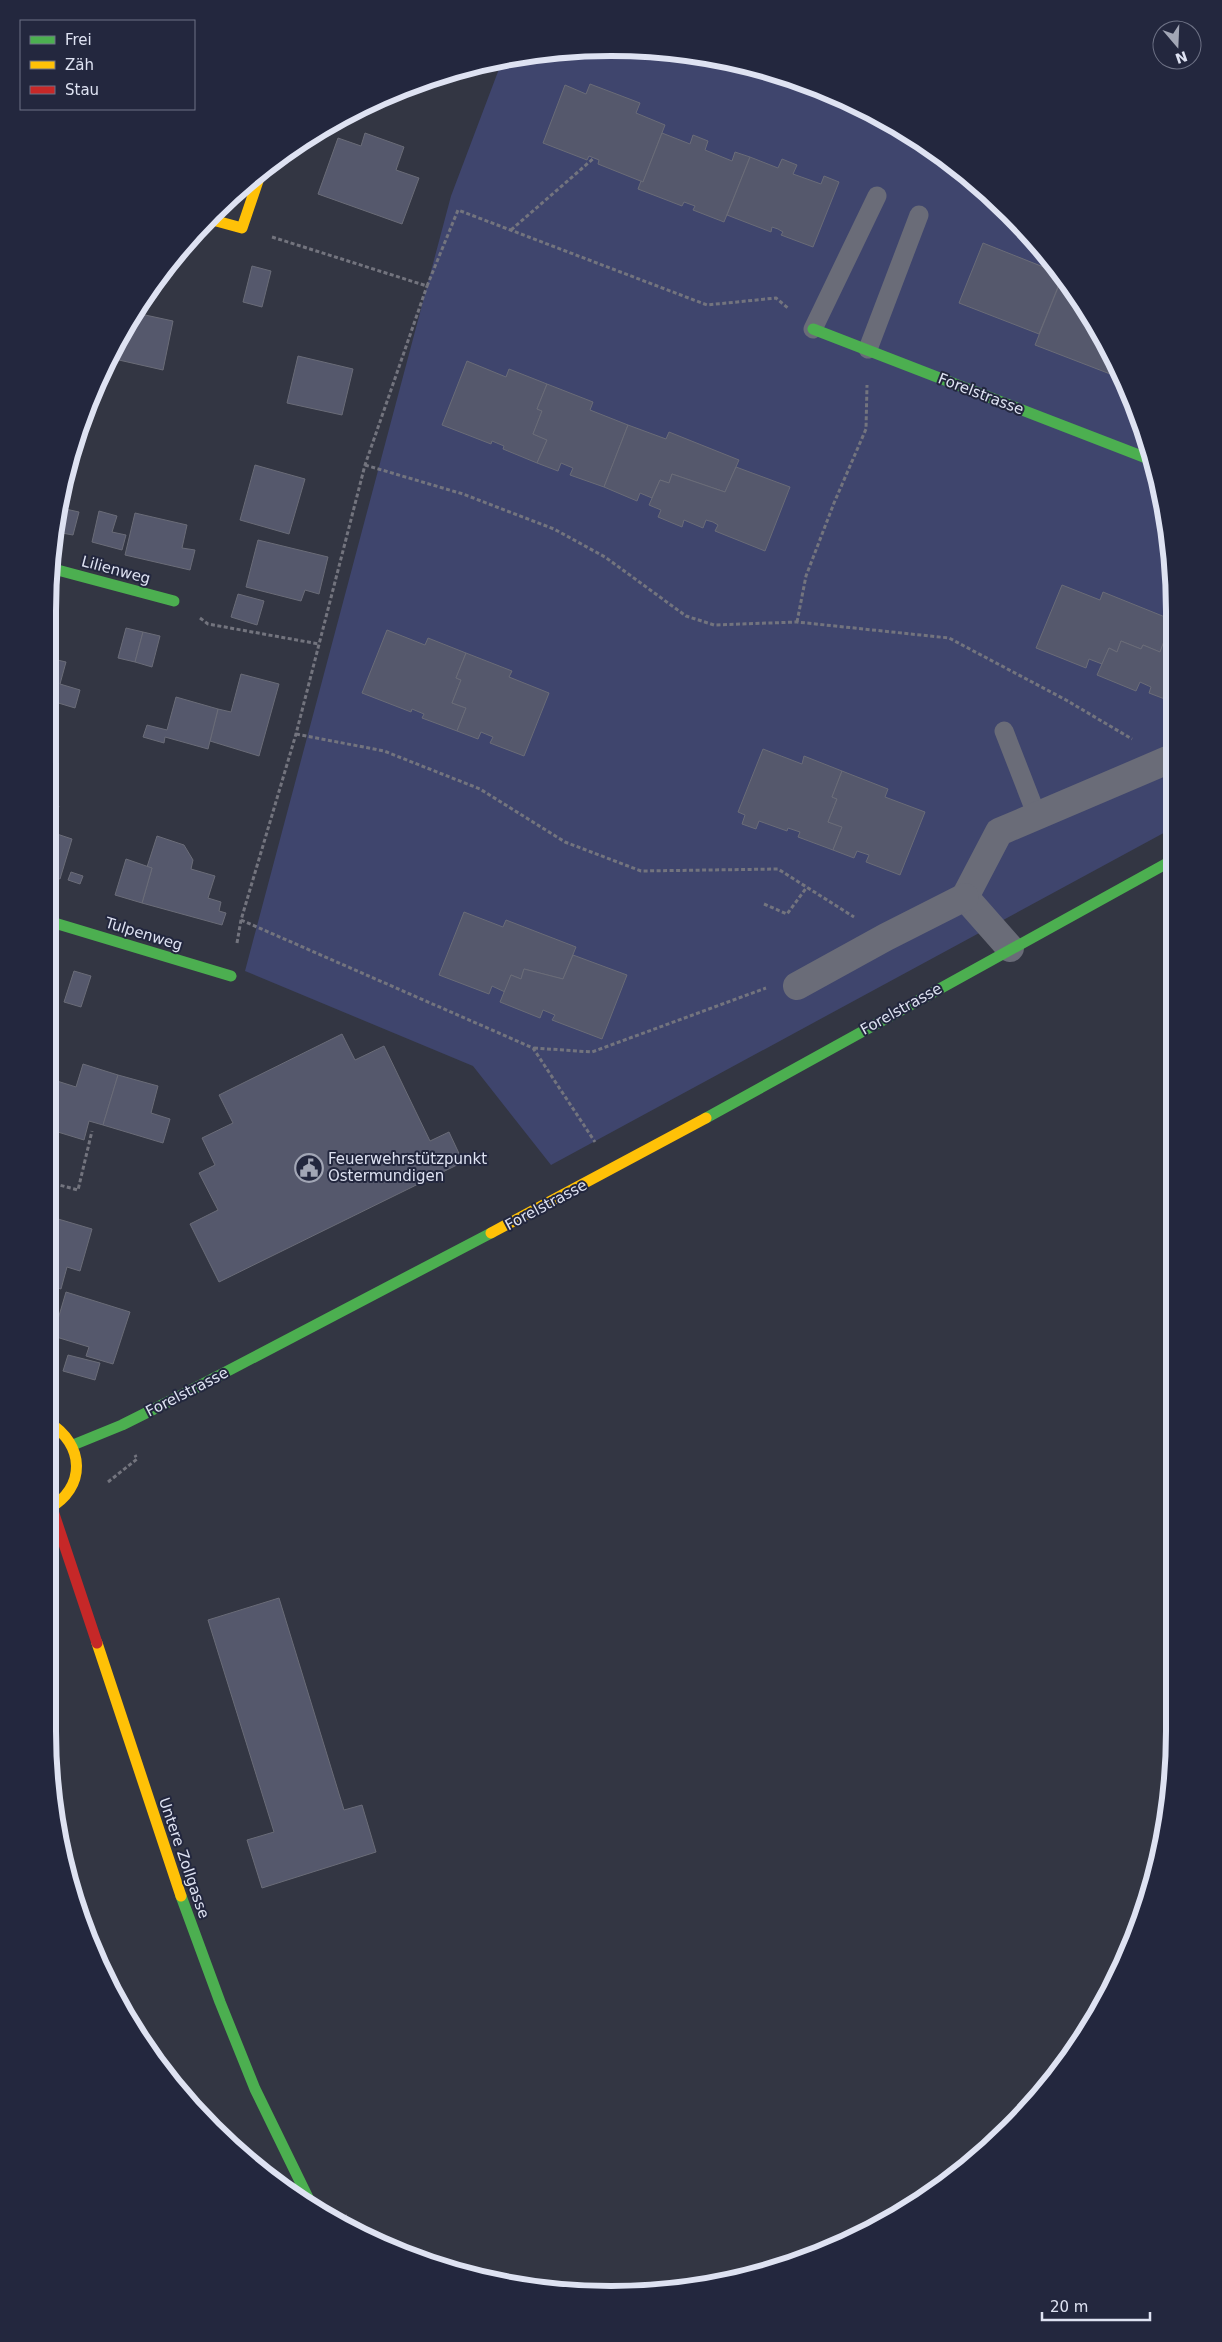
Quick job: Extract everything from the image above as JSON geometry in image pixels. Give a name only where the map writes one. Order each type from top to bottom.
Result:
[{"type":"street","points":[[216,222],[242,228],[257,184]]},
{"type":"street","name":"Forelstrasse","points":[[813,329],[1144,457]]},
{"type":"street","name":"Lilienweg","points":[[58,570],[174,601]]},
{"type":"street","points":[[797,986],[886,937],[965,897],[999,832],[1166,761]]},
{"type":"street","name":"Forelstrasse","points":[[73,1445],[178,1397],[612,1170],[1010,948],[1166,864]]},
{"type":"street","points":[[965,897],[1010,948]]},
{"type":"street","name":"Tulpenweg","points":[[56,923],[231,976]]},
{"type":"street","points":[[56,1427],[65,1433],[73,1445],[77,1459],[77,1473],[72,1487],[64,1499],[56,1504]]},
{"type":"street","name":"Untere Zollgasse","points":[[56,1526],[148,1803],[196,1938],[248,2073],[306,2194]]},
{"type":"lane","points":[[813,329],[877,196]]},
{"type":"lane","points":[[868,350],[919,215]]},
{"type":"lane","points":[[1004,731],[1037,816]]},
{"type":"path","points":[[511,230],[594,158]]},
{"type":"path","points":[[231,976],[241,920],[296,734],[365,465],[428,286],[458,210],[707,305],[776,298],[813,329]]},
{"type":"path","points":[[242,228],[428,286]]},
{"type":"path","points":[[797,622],[806,576],[834,502],[866,429],[868,350]]},
{"type":"path","points":[[365,465],[463,494],[554,529],[605,557],[686,616],[714,625],[797,622],[949,638],[1066,700],[1166,758]]},
{"type":"path","points":[[174,601],[208,624],[319,644]]},
{"type":"path","points":[[296,734],[384,751],[480,789],[564,842],[641,872],[778,868],[886,937]]},
{"type":"path","points":[[764,904],[787,914],[808,887]]},
{"type":"path","points":[[241,920],[534,1048],[592,1052],[765,988],[797,986]]},
{"type":"path","points":[[534,1048],[612,1170]]},
{"type":"path","points":[[56,1184],[78,1190],[92,1131]]},
{"type":"shaded area","points":[[575,57],[647,57],[683,61],[755,75],[823,98],[856,113],[919,150],[977,194],[1028,245],[1072,303],[1109,366],[1124,399],[1136,433],[1147,467],[1155,503],[1165,575],[1166,832],[551,1165],[473,1066],[245,971],[451,196],[499,68],[503,67]]},
{"type":"building","points":[[590,84],[640,103],[636,113],[665,125],[643,182],[598,164],[599,160],[589,156],[587,160],[543,143],[565,85],[586,94]]},
{"type":"building","points":[[365,133],[404,147],[396,170],[419,178],[402,224],[318,194],[338,138],[361,146]]},
{"type":"building","points":[[662,133],[690,144],[693,135],[708,141],[705,150],[732,161],[735,152],[750,157],[724,222],[693,210],[695,206],[684,202],[682,206],[638,189],[641,181],[643,182]]},
{"type":"building","points":[[750,157],[778,168],[782,159],[797,165],[793,174],[821,184],[824,176],[839,182],[813,247],[781,235],[783,232],[778,229],[772,227],[771,232],[727,215]]},
{"type":"building","points":[[983,243],[1047,269],[1059,284],[1039,334],[959,303]]},
{"type":"building","points":[[252,266],[271,271],[262,307],[243,302]]},
{"type":"building","points":[[1059,285],[1091,334],[1113,375],[1035,345]]},
{"type":"building","points":[[143,315],[173,321],[163,370],[117,360]]},
{"type":"building","points":[[298,356],[353,369],[342,415],[287,403]]},
{"type":"building","points":[[467,361],[506,377],[509,369],[547,384],[537,409],[542,411],[533,434],[547,440],[537,463],[503,449],[504,446],[492,441],[491,444],[442,425]]},
{"type":"building","points":[[547,384],[593,402],[590,410],[628,425],[604,487],[570,475],[573,468],[561,463],[558,471],[537,463],[547,440],[533,434],[542,411],[537,409]]},
{"type":"building","points":[[628,425],[666,439],[669,432],[739,460],[725,492],[672,474],[669,483],[660,480],[652,498],[640,493],[637,501],[604,487]]},
{"type":"building","points":[[255,465],[305,479],[289,534],[240,520]]},
{"type":"building","points":[[736,467],[790,487],[765,551],[715,531],[718,525],[713,522],[706,520],[703,528],[684,520],[682,527],[658,517],[661,510],[649,505],[660,480],[669,483],[672,474],[725,492]]},
{"type":"building","points":[[66,509],[79,512],[73,535],[62,533]]},
{"type":"building","points":[[99,511],[117,516],[112,532],[126,535],[122,550],[92,542]]},
{"type":"building","points":[[135,513],[187,525],[182,548],[195,550],[190,570],[125,555]]},
{"type":"building","points":[[258,540],[328,557],[319,594],[305,590],[301,601],[246,587]]},
{"type":"building","points":[[1062,585],[1100,600],[1103,592],[1166,617],[1166,638],[1160,652],[1143,645],[1141,649],[1121,641],[1117,652],[1109,648],[1102,664],[1089,659],[1086,668],[1036,648]]},
{"type":"building","points":[[238,594],[264,601],[257,625],[231,617]]},
{"type":"building","points":[[126,628],[143,632],[135,662],[118,658]]},
{"type":"building","points":[[387,630],[425,645],[428,638],[466,653],[456,678],[461,680],[452,703],[466,708],[457,731],[422,718],[424,714],[412,709],[411,712],[362,693]]},
{"type":"building","points":[[143,632],[160,636],[152,667],[135,662]]},
{"type":"building","points":[[1166,635],[1166,699],[1149,693],[1151,687],[1140,682],[1136,691],[1097,675],[1109,648],[1117,652],[1121,641],[1141,649],[1143,645],[1160,652]]},
{"type":"building","points":[[466,653],[512,671],[509,677],[549,693],[524,756],[490,743],[493,737],[481,732],[478,739],[457,731],[466,708],[452,703],[461,680],[456,678]]},
{"type":"building","points":[[56,660],[66,662],[60,684],[80,690],[75,708],[56,702]]},
{"type":"building","points":[[241,674],[279,684],[259,756],[210,741],[218,709],[231,712]]},
{"type":"building","points":[[176,697],[218,709],[208,749],[165,737],[164,743],[143,737],[147,725],[167,730]]},
{"type":"building","points":[[763,749],[802,764],[804,756],[842,771],[832,797],[837,799],[828,822],[842,827],[833,850],[798,837],[800,832],[788,828],[787,831],[759,821],[756,829],[742,824],[745,815],[738,812]]},
{"type":"building","points":[[842,771],[888,789],[885,797],[925,812],[900,875],[866,862],[869,855],[857,851],[854,858],[833,850],[842,827],[828,822],[837,799],[832,797]]},
{"type":"building","points":[[56,805],[59,806],[56,816]]},
{"type":"building","points":[[56,834],[72,839],[60,879],[56,878]]},
{"type":"building","points":[[157,836],[184,845],[193,860],[191,869],[215,876],[208,898],[221,902],[219,911],[226,913],[222,925],[142,903],[152,868],[147,867]]},
{"type":"building","points":[[126,859],[152,868],[142,903],[115,895]]},
{"type":"building","points":[[71,872],[83,876],[80,884],[68,880]]},
{"type":"building","points":[[464,912],[503,927],[506,920],[576,947],[563,979],[524,969],[521,979],[511,975],[505,992],[492,986],[489,994],[439,975]]},
{"type":"building","points":[[573,955],[627,975],[602,1039],[552,1020],[555,1015],[543,1010],[540,1018],[500,1002],[511,975],[521,979],[524,969],[563,979]]},
{"type":"building","points":[[74,971],[91,976],[81,1007],[64,1002]]},
{"type":"building","points":[[342,1034],[355,1060],[384,1046],[430,1141],[449,1132],[463,1162],[219,1282],[190,1224],[218,1210],[199,1173],[215,1165],[202,1138],[233,1123],[219,1095]]},
{"type":"building","points":[[83,1064],[118,1075],[103,1125],[89,1121],[84,1140],[56,1131],[57,1081],[76,1087]]},
{"type":"building","points":[[118,1075],[158,1086],[151,1113],[170,1119],[163,1143],[103,1125]]},
{"type":"building","points":[[56,1218],[92,1229],[80,1271],[67,1267],[61,1289],[56,1287]]},
{"type":"building","points":[[66,1292],[130,1312],[113,1364],[86,1356],[89,1347],[56,1337],[56,1326]]},
{"type":"building","points":[[68,1355],[100,1363],[95,1380],[63,1371]]},
{"type":"building","points":[[279,1598],[344,1810],[362,1805],[376,1852],[262,1888],[247,1840],[274,1832],[208,1620]]},
{"type":"traffic: fast","points":[[813,329],[1144,457]]},
{"type":"traffic: fast","points":[[58,570],[174,601]]},
{"type":"traffic: fast","points":[[706,1118],[1166,864]]},
{"type":"traffic: fast","points":[[56,923],[231,976]]},
{"type":"traffic: fast","points":[[73,1445],[122,1425],[178,1397],[491,1233]]},
{"type":"traffic: fast","points":[[181,1896],[220,2002],[255,2089],[306,2194]]},
{"type":"traffic: slow","points":[[217,221],[242,228],[257,184]]},
{"type":"traffic: slow","points":[[491,1233],[706,1118]]},
{"type":"traffic: slow","points":[[56,1428],[69,1442],[75,1454],[76,1466],[75,1478],[70,1490],[56,1503]]},
{"type":"traffic: slow","points":[[97,1643],[181,1896]]},
{"type":"traffic: jam","points":[[56,1520],[97,1643]]},
{"type":"place","name":"Feuerwehrstützpunkt Ostermundigen","points":[[309,1168]]}]
